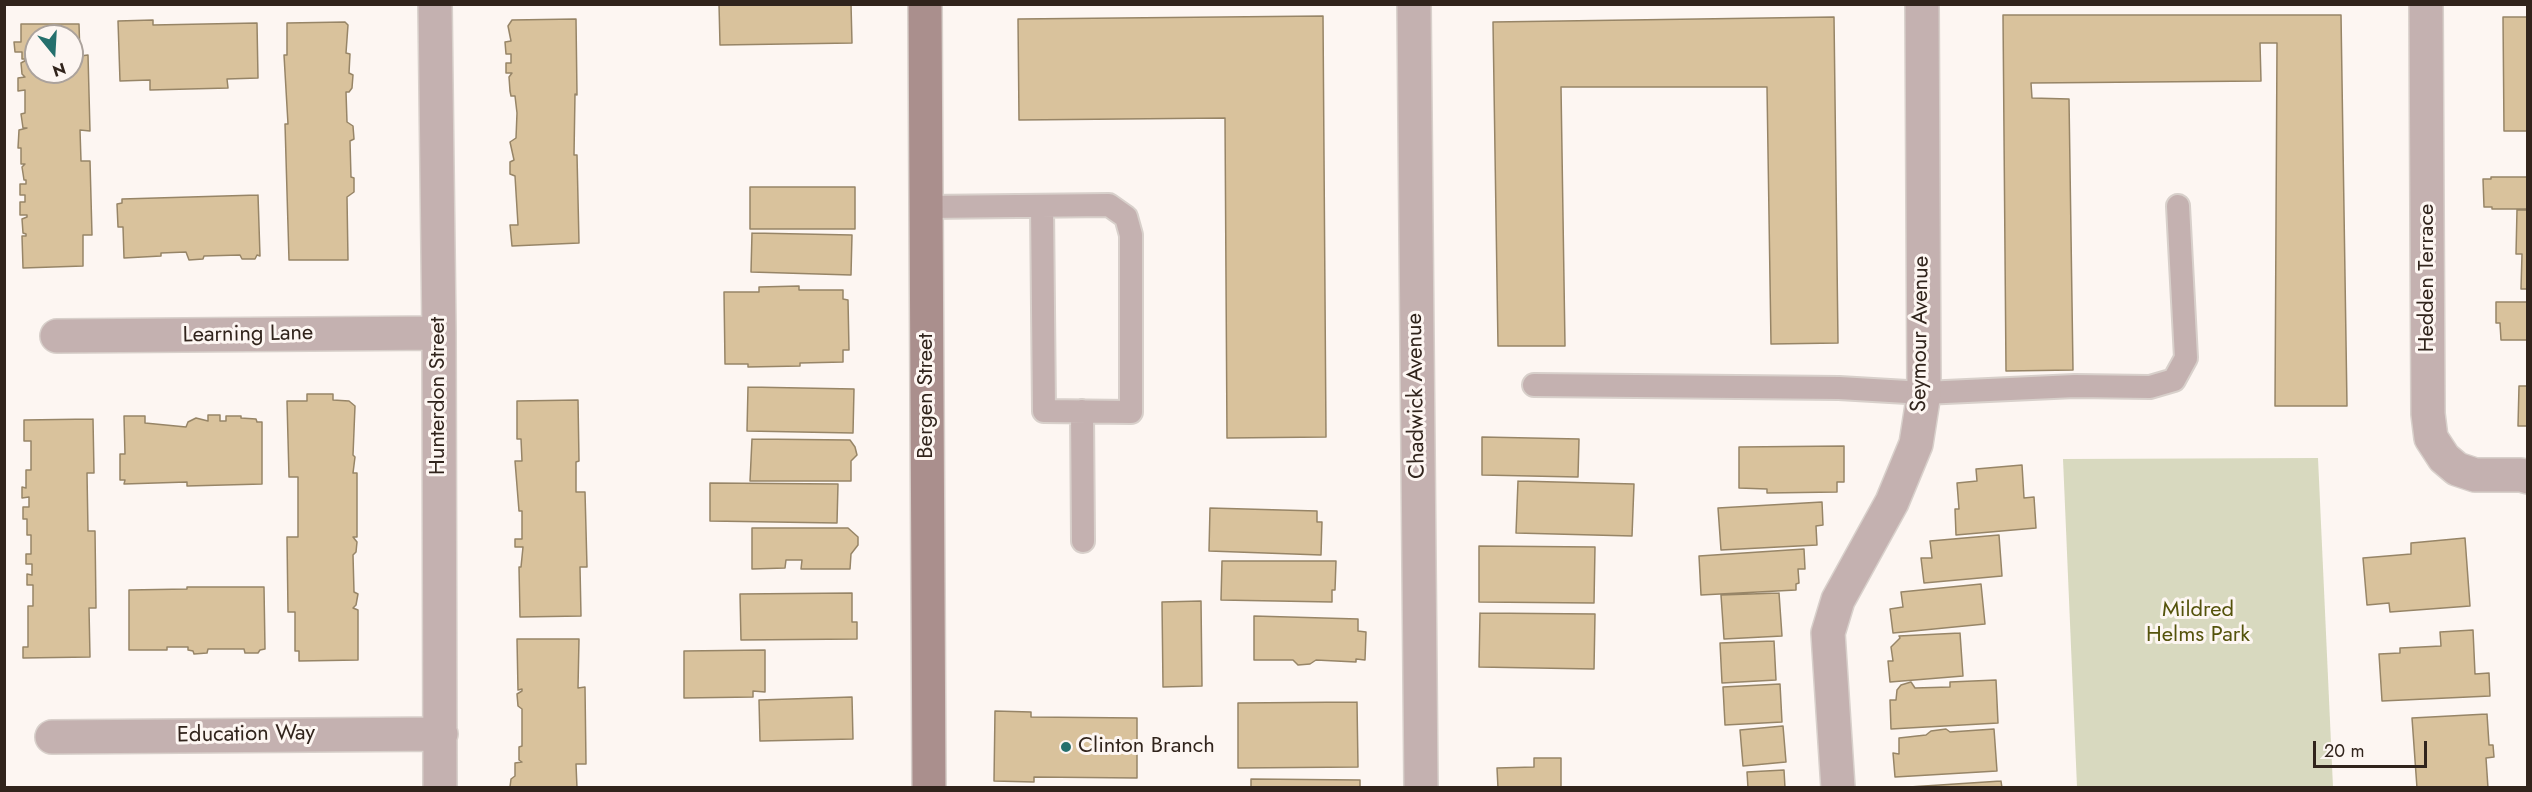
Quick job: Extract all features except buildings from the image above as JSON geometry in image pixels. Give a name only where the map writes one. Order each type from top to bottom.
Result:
[{"type":"main road","name":"Bergen Street","points":[[925,4],[929,788]]},
{"type":"street","name":"Hunterdon Street","points":[[435,4],[441,788]]},
{"type":"street","name":"Chadwick Avenue","points":[[1414,4],[1421,788]]},
{"type":"street","name":"Seymour Avenue","points":[[1838,788],[1828,633],[1838,600],[1892,502],[1916,444],[1924,393],[1922,4]]},
{"type":"street","name":"Hedden Terrace","points":[[2426,4],[2428,414],[2431,438],[2444,458],[2457,469],[2475,475],[2528,477]]},
{"type":"street","name":"Learning Lane","points":[[57,336],[439,333]]},
{"type":"street","name":"Education Way","points":[[52,737],[441,734]]},
{"type":"lane","points":[[926,207],[1109,205],[1126,218],[1131,235],[1131,412],[1044,411],[1042,206]]},
{"type":"lane","points":[[1534,385],[1839,388],[1924,393],[2075,386],[2150,387],[2174,380],[2186,358],[2178,206]]},
{"type":"lane","points":[[1082,411],[1083,541]]},
{"type":"green space","name":"Mildred Helms Park","points":[[2318,458],[2333,787],[2077,787],[2063,459]]},
{"type":"place","name":"Clinton Branch","points":[[1066,747]]}]
